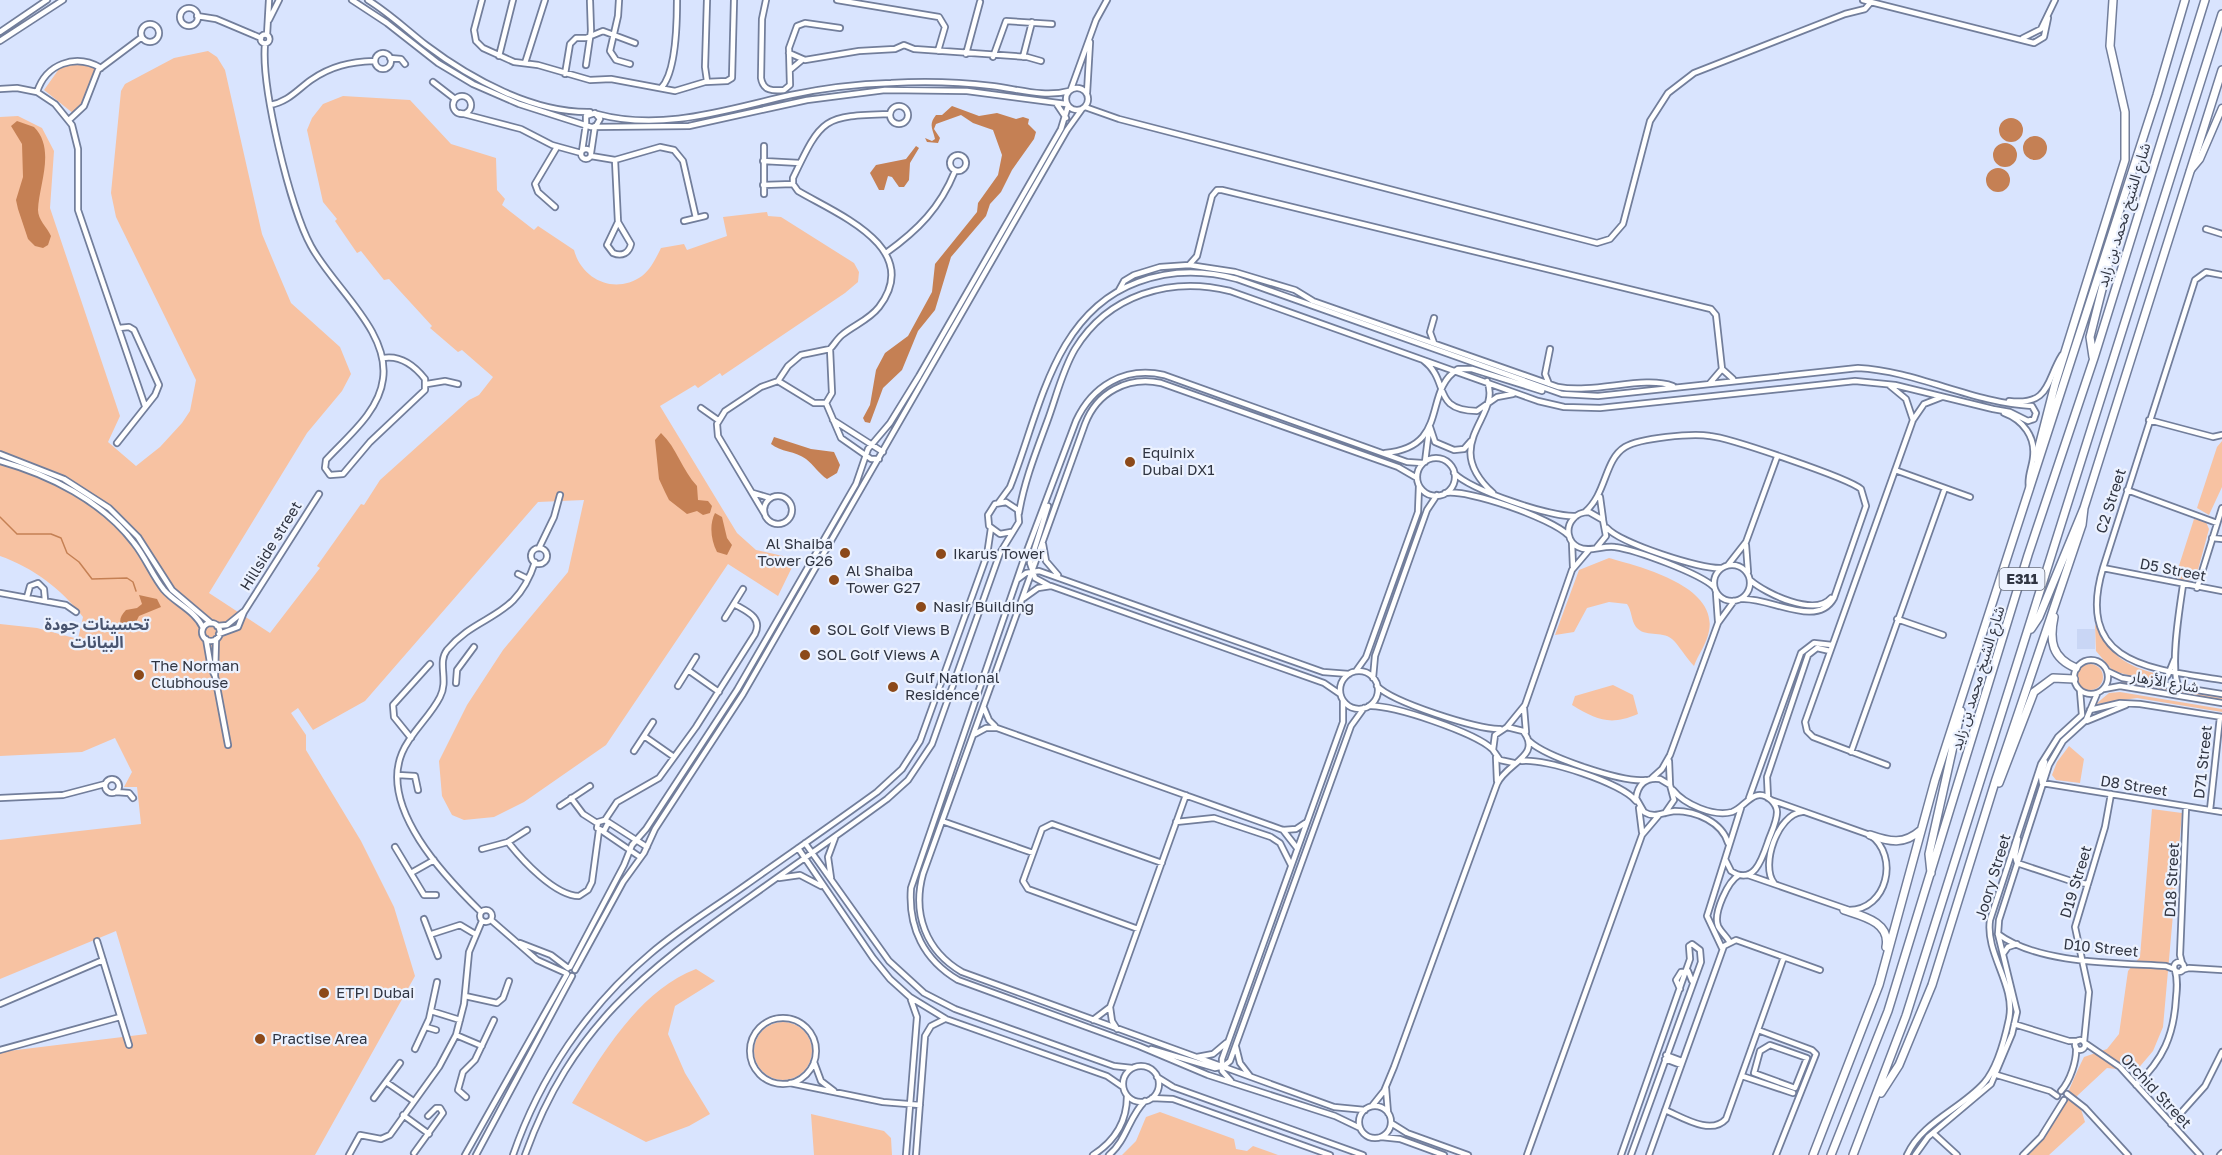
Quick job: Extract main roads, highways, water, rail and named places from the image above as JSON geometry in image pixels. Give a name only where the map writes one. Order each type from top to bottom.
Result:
[{"type":"highway","points":[[1813,1155],[1879,985],[1921,830],[2124,199],[2185,0]]},
{"type":"highway","name":"شارع الشيخ محمد بن زايد","points":[[1831,1155],[1888,1011],[2028,555],[2094,358],[2205,0]]},
{"type":"highway","points":[[2033,478],[2044,424],[2065,351],[2123,169],[2126,150],[2126,112],[2110,46],[2113,4]]},
{"type":"highway","name":"E311","points":[[1853,1155],[1875,1103],[1906,1016],[2222,14]]},
{"type":"highway","points":[[2028,632],[2039,617],[2084,507],[2221,73],[2222,63]]},
{"type":"highway","points":[[2094,358],[2091,333],[2124,199]]},
{"type":"highway","points":[[1993,796],[1996,778],[2082,525],[2084,507]]},
{"type":"highway","points":[[2062,581],[2051,632],[2052,644],[2061,660],[2076,668]]},
{"type":"highway","points":[[1875,1103],[1896,1070],[1918,1021],[1993,796],[2034,692],[2053,678],[2074,679]]},
{"type":"highway","points":[[1931,875],[1929,854],[1960,719],[1961,702]]},
{"type":"highway","points":[[1870,835],[1887,841],[1902,841],[1921,830]]},
{"type":"highway","points":[[1844,910],[1873,920],[1884,931],[1887,942],[1879,985]]},
{"type":"main road","points":[[2188,174],[2200,159],[2222,108]]},
{"type":"waterway","points":[[0,517],[17,534],[51,534],[61,538],[67,553],[79,562],[92,579],[127,578],[133,582],[136,591]]},
{"type":"place","name":"Equinix Dubai DX1","points":[[1130,462]]},
{"type":"place","name":"Al Shaiba Tower G26","points":[[845,553]]},
{"type":"place","name":"Ikarus Tower","points":[[941,554]]},
{"type":"place","name":"Al Shaiba Tower G27","points":[[834,580]]},
{"type":"place","name":"Nasir Building","points":[[921,607]]},
{"type":"place","name":"SOL Golf Views B","points":[[815,630]]},
{"type":"place","name":"SOL Golf Views A","points":[[805,655]]},
{"type":"place","name":"The Norman Clubhouse","points":[[139,675]]},
{"type":"place","name":"Gulf National Residence","points":[[893,687]]},
{"type":"place","name":"ETPI Dubai","points":[[324,993]]},
{"type":"place","name":"Practise Area","points":[[260,1039]]},
{"type":"district","name":"تحسينات جودة البيانات","points":[[97,633]]}]
